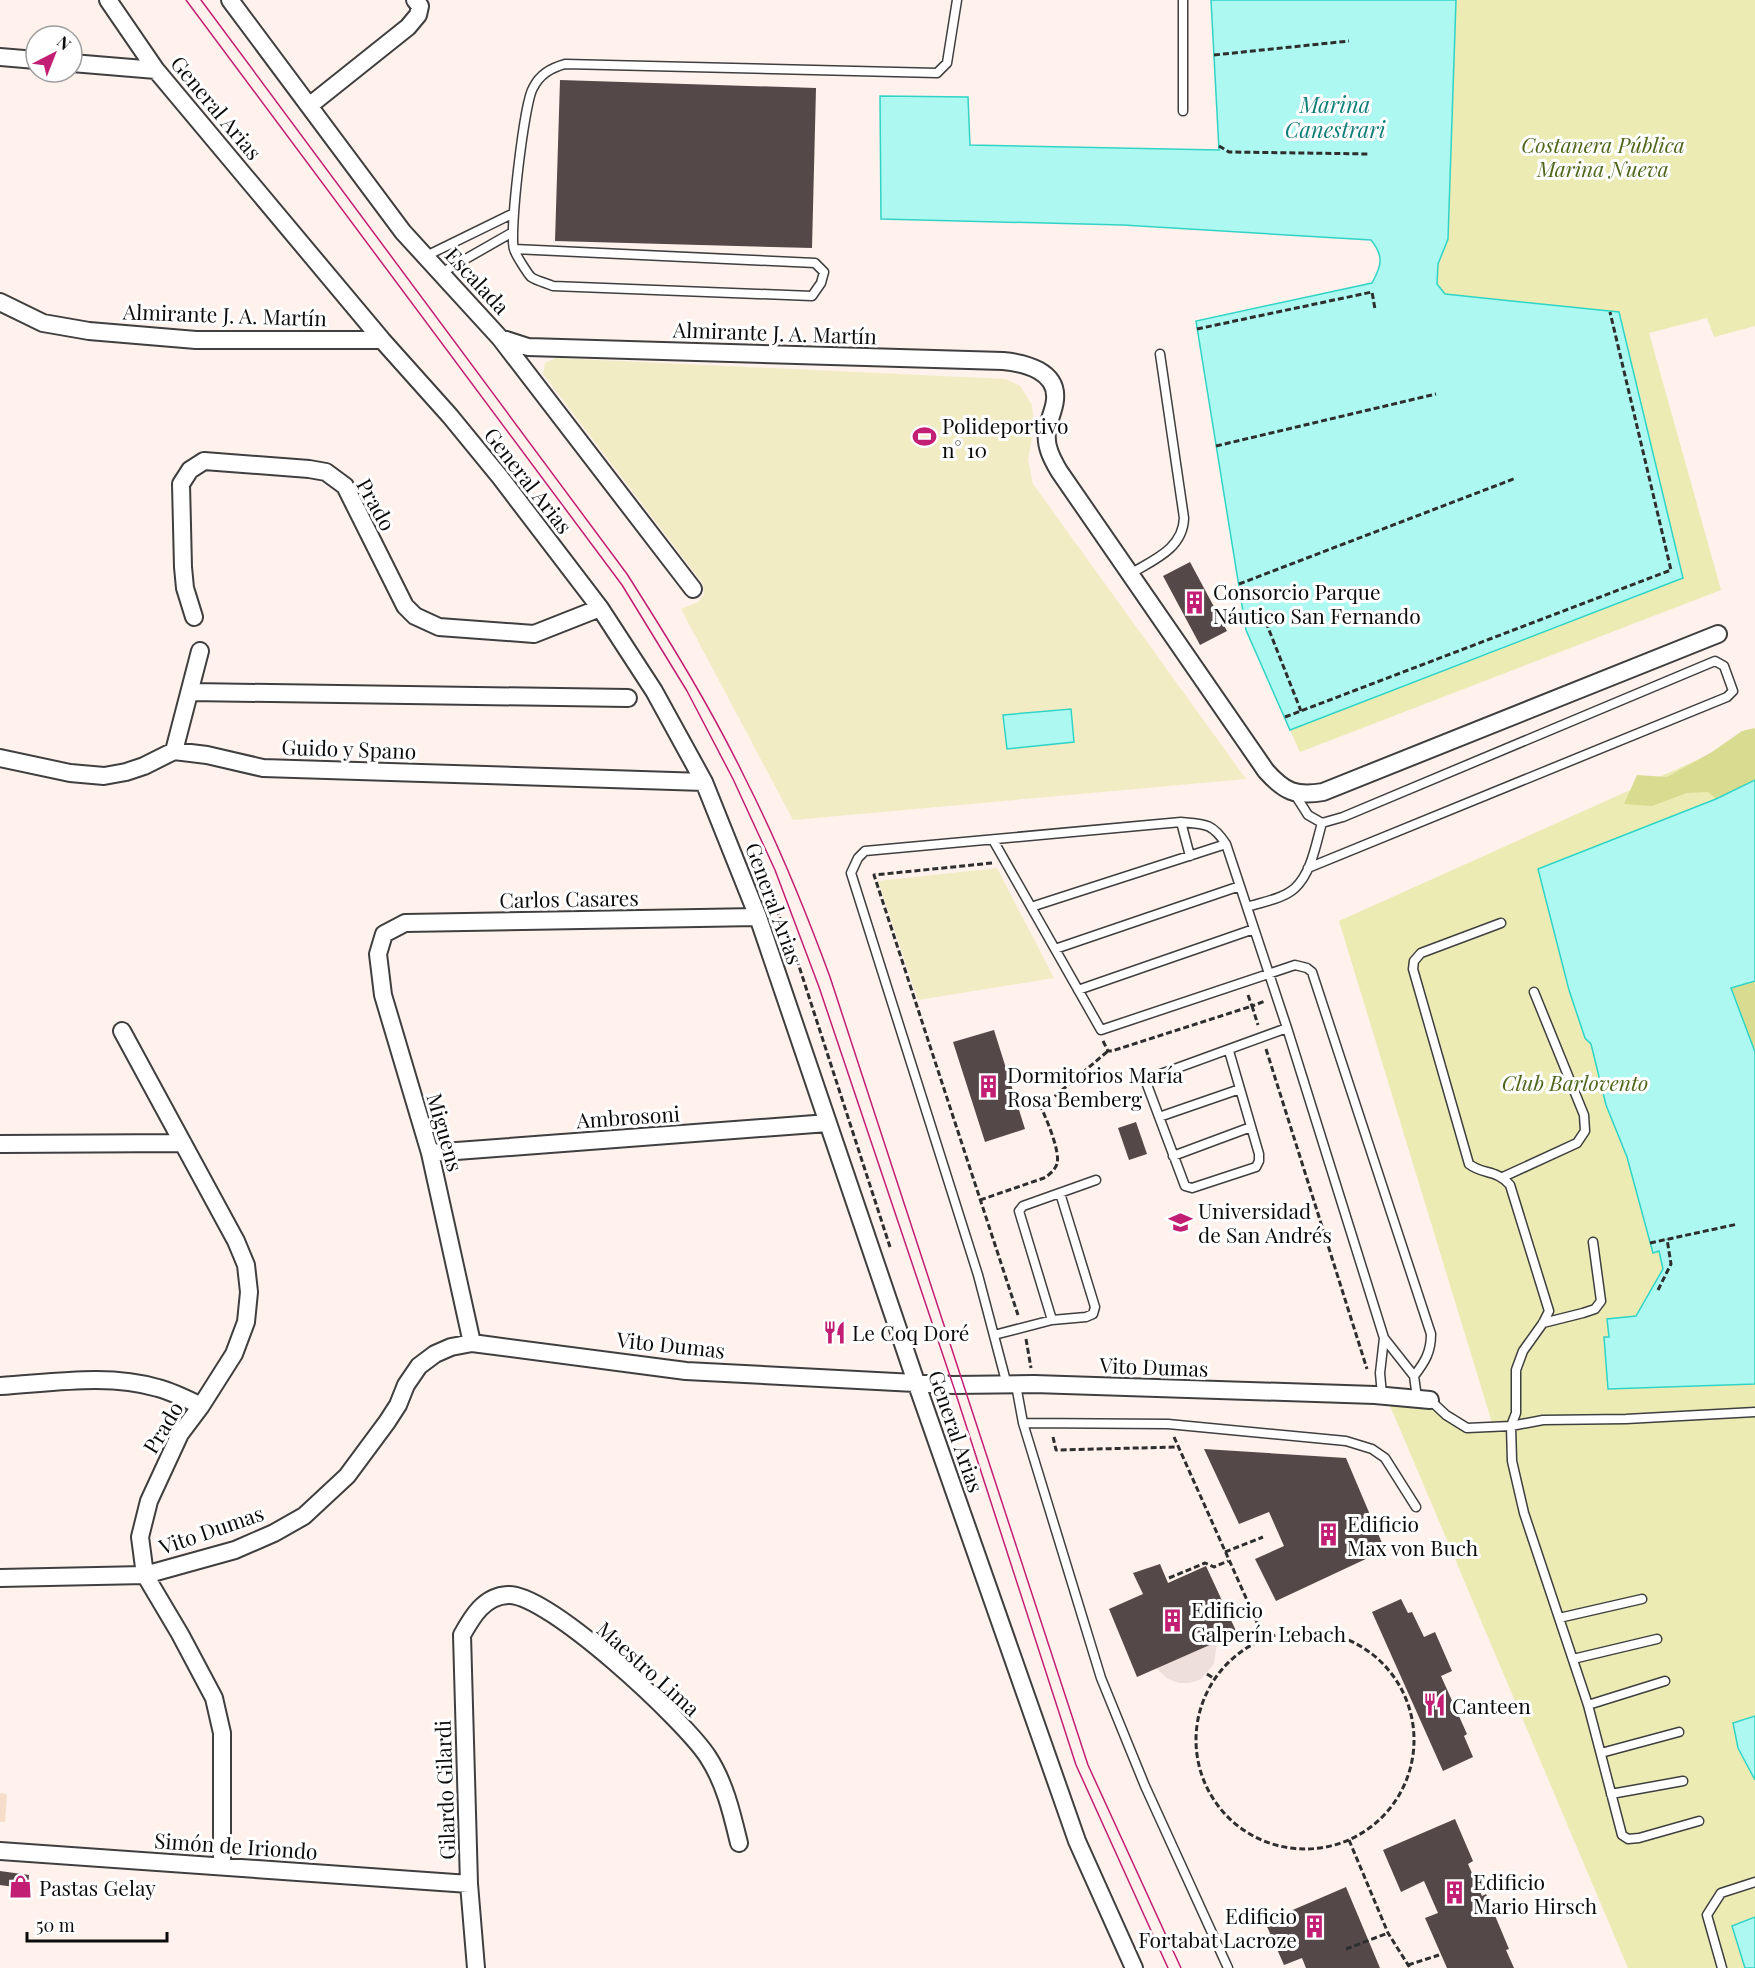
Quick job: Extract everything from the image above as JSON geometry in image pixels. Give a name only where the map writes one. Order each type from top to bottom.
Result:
[{"type":"street","name":"General Arias","points":[[108,0],[156,70],[382,340],[450,416],[600,608],[654,691],[704,782],[758,917],[916,1382],[1077,1841],[1134,1968]]},
{"type":"street","name":"Escalada","points":[[230,0],[403,232],[500,338],[693,589]]},
{"type":"street","points":[[309,106],[408,27],[418,15],[418,2]]},
{"type":"street","points":[[0,57],[24,59]]},
{"type":"street","points":[[84,64],[156,70]]},
{"type":"street","name":"Almirante J. A. Martín","points":[[0,302],[43,323],[89,331],[196,340],[382,340]]},
{"type":"street","name":"Almirante J. A. Martín","points":[[500,338],[528,347],[1020,362],[1047,376],[1054,386],[1056,400],[1047,432],[1051,457],[1130,574]]},
{"type":"street","name":"Prado","points":[[194,617],[185,588],[181,484],[190,470],[204,461],[326,472],[345,486],[405,606],[415,616],[439,627],[534,634],[600,608]]},
{"type":"street","points":[[1130,574],[1266,771],[1278,785],[1294,793],[1323,792],[1718,634]]},
{"type":"street","points":[[0,758],[70,773],[104,776],[135,769],[174,751],[200,651]]},
{"type":"street","points":[[191,692],[628,698]]},
{"type":"street","name":"Guido y Spano","points":[[174,751],[207,755],[263,768],[704,782]]},
{"type":"street","name":"Carlos Casares","points":[[384,934],[405,923],[758,917]]},
{"type":"street","name":"Miguens","points":[[384,934],[378,954],[383,995],[430,1154],[472,1343]]},
{"type":"street","name":"Prado","points":[[122,1031],[236,1241],[246,1265],[249,1292],[246,1322],[234,1354],[180,1434],[149,1501],[140,1537],[145,1575],[214,1698],[222,1733],[222,1866]]},
{"type":"street","name":"Ambrosoni","points":[[430,1154],[828,1123]]},
{"type":"street","points":[[0,1144],[183,1143]]},
{"type":"street","name":"Vito Dumas","points":[[0,1578],[145,1575],[235,1550],[274,1533],[304,1516],[347,1476],[398,1405],[406,1385],[419,1366],[435,1354],[451,1347],[472,1343],[686,1371],[953,1385],[1034,1384],[1379,1395],[1424,1399]]},
{"type":"street","points":[[0,1386],[99,1380],[128,1382],[158,1388],[201,1406]]},
{"type":"street","name":"Maestro Lima","points":[[475,1613],[490,1600],[507,1595],[525,1598],[542,1607],[609,1657],[669,1712],[708,1758],[732,1812],[738,1844]]},
{"type":"street","name":"Gilardo Gilardi","points":[[475,1613],[462,1635],[469,1884],[476,1968]]},
{"type":"street","name":"Simón de Iriondo","points":[[0,1851],[469,1884]]},
{"type":"lane","points":[[514,249],[815,263],[824,272],[821,283],[813,296],[553,286],[531,277],[514,249],[513,232],[526,110],[532,88],[548,69],[565,64],[938,73],[947,63],[957,0]]},
{"type":"lane","points":[[1183,0],[1183,111]]},
{"type":"lane","points":[[426,256],[514,213]]},
{"type":"lane","points":[[441,273],[513,232]]},
{"type":"lane","points":[[1130,574],[1172,548],[1184,528],[1160,354]]},
{"type":"lane","points":[[1294,793],[1308,815],[1322,823],[1354,812],[1715,661],[1724,666],[1733,691],[1727,697],[1308,868]]},
{"type":"lane","points":[[1181,822],[1190,856]]},
{"type":"lane","points":[[1228,1968],[1145,1786],[1101,1678],[1012,1385],[994,1335],[978,1275],[851,873],[858,858],[865,851],[1181,822],[1208,824],[1218,832],[1226,844],[1287,1028],[1384,1338],[1414,1376],[1424,1399],[1467,1428],[1511,1426],[1543,1420],[1626,1419],[1755,1412]]},
{"type":"lane","points":[[1247,907],[1284,894],[1296,887],[1308,868],[1322,823]]},
{"type":"lane","points":[[993,840],[1101,1030],[1295,965],[1312,972],[1431,1334],[1431,1348],[1426,1361],[1414,1376]]},
{"type":"lane","points":[[1031,908],[1226,844]]},
{"type":"lane","points":[[1055,949],[1240,886]]},
{"type":"lane","points":[[1501,923],[1421,953],[1414,961],[1413,969],[1468,1164],[1503,1177],[1510,1185],[1549,1311],[1522,1351],[1516,1370],[1516,1413],[1511,1426],[1512,1461],[1524,1513],[1588,1705],[1623,1835],[1628,1839],[1699,1821]]},
{"type":"lane","points":[[1078,990],[1254,928]]},
{"type":"lane","points":[[1503,1177],[1577,1143],[1586,1131],[1584,1114],[1534,992]]},
{"type":"lane","points":[[1229,1051],[1259,1154],[1259,1161],[1256,1167],[1192,1188],[1185,1186],[1146,1082],[1148,1079],[1287,1028]]},
{"type":"lane","points":[[1159,1118],[1240,1089]]},
{"type":"lane","points":[[1173,1156],[1251,1127]]},
{"type":"lane","points":[[1052,1320],[1019,1210],[1023,1206],[1096,1180]]},
{"type":"lane","points":[[994,1335],[1052,1320],[1086,1317],[1093,1314],[1095,1307],[1060,1193]]},
{"type":"lane","points":[[1543,1323],[1595,1309],[1601,1301],[1593,1242]]},
{"type":"lane","points":[[1379,1395],[1384,1338]]},
{"type":"lane","points":[[1023,1424],[1168,1424],[1346,1441],[1372,1449],[1385,1458],[1416,1507]]},
{"type":"lane","points":[[1558,1618],[1642,1599]]},
{"type":"lane","points":[[1573,1659],[1658,1639]]},
{"type":"lane","points":[[1588,1705],[1665,1682]]},
{"type":"lane","points":[[1600,1753],[1679,1732]]},
{"type":"lane","points":[[1611,1794],[1683,1781]]},
{"type":"lane","points":[[1722,1968],[1707,1915],[1721,1893],[1755,1882]]},
{"type":"path","points":[[1214,55],[1349,41]]},
{"type":"path","points":[[1219,146],[1230,152],[1370,154]]},
{"type":"path","points":[[1197,329],[1372,292],[1375,309]]},
{"type":"path","points":[[1285,717],[1671,570],[1610,312]]},
{"type":"path","points":[[1216,446],[1436,394]]},
{"type":"path","points":[[1239,584],[1516,478]]},
{"type":"path","points":[[1256,597],[1301,711]]},
{"type":"path","points":[[998,863],[874,875],[1028,1345],[1034,1384]]},
{"type":"path","points":[[1243,982],[1379,1395]]},
{"type":"path","points":[[1041,1108],[1108,1051],[1112,1052],[1277,997]]},
{"type":"path","points":[[1102,1041],[1108,1051]]},
{"type":"path","points":[[980,1200],[1044,1178],[1057,1164],[1056,1148],[1036,1095]]},
{"type":"path","points":[[1650,1243],[1738,1224]]},
{"type":"path","points":[[1658,1290],[1671,1264],[1667,1239]]},
{"type":"path","points":[[1050,1423],[1056,1450],[1178,1448]]},
{"type":"path","points":[[1168,1424],[1264,1638]]},
{"type":"path","points":[[1225,1552],[1263,1537]]},
{"type":"path","points":[[1169,1578],[1205,1563],[1214,1567],[1228,1561]]},
{"type":"path","points":[[1289,1631],[1315,1631],[1341,1636],[1357,1644],[1385,1665],[1400,1686],[1411,1710],[1415,1736],[1413,1762],[1404,1787],[1390,1809],[1372,1827],[1349,1840],[1321,1848],[1292,1848],[1264,1841],[1239,1827],[1219,1807],[1204,1782],[1197,1754],[1197,1725],[1204,1698],[1215,1679],[1218,1673],[1239,1653],[1264,1638],[1289,1631]]},
{"type":"path","points":[[1207,1674],[1215,1679]]},
{"type":"path","points":[[1349,1840],[1388,1933],[1409,1967],[1439,1955]]},
{"type":"path","points":[[1346,1949],[1388,1933]]},
{"type":"shaded area","points":[[556,358],[1006,379],[1020,386],[1032,405],[1034,426],[1028,460],[1033,484],[1246,779],[793,820],[681,609],[698,602],[704,594],[703,584],[543,374],[545,363]]},
{"type":"shaded area","points":[[997,868],[1054,978],[918,1000],[878,881]]},
{"type":"shaded area","points":[[1217,1642],[1214,1664],[1200,1680],[1179,1683],[1168,1679],[1156,1668]]},
{"type":"shaded area","points":[[0,1793],[7,1794],[5,1822],[0,1822]]},
{"type":"green space","name":"Costanera Pública Marina Nueva","points":[[1456,0],[1755,0],[1755,326],[1714,337],[1707,318],[1649,333],[1721,590],[1300,752],[1290,730],[1683,578],[1619,312],[1445,294],[1437,284],[1438,264],[1448,239]]},
{"type":"green space","points":[[1755,728],[1755,780],[1716,799],[1708,792],[1687,793],[1652,806],[1624,804],[1637,775],[1667,777],[1712,752],[1742,731]]},
{"type":"green space","name":"Club Barlovento","points":[[1755,734],[1755,981],[1732,988],[1755,1052],[1755,1917],[1732,1926],[1745,1968],[1628,1968],[1386,1396],[1430,1400],[1467,1428],[1493,1426],[1339,921]]},
{"type":"green space","points":[[1755,981],[1755,1052],[1731,988]]},
{"type":"water","name":"Marina Canestrari","points":[[1211,0],[1456,0],[1448,239],[1438,264],[1437,284],[1445,294],[1619,312],[1683,578],[1290,730],[1246,630],[1196,321],[1372,283],[1380,266],[1380,256],[1371,240],[1123,225],[881,219],[880,96],[968,97],[970,145],[1219,150]]},
{"type":"water","points":[[1071,709],[1074,742],[1007,749],[1003,715]]},
{"type":"water","points":[[1755,780],[1755,981],[1731,988],[1755,1052],[1755,1384],[1608,1389],[1604,1337],[1609,1337],[1607,1319],[1636,1316],[1663,1269],[1659,1251],[1653,1253],[1627,1157],[1606,1105],[1591,1044],[1585,1038],[1569,990],[1538,869],[1716,799]]},
{"type":"water","points":[[1755,1716],[1755,1780],[1738,1748],[1733,1723]]},
{"type":"water","points":[[1755,1917],[1755,1968],[1745,1968],[1732,1926]]},
{"type":"building","points":[[560,80],[816,88],[812,248],[555,241]]},
{"type":"building","name":"Consorcio Parque Náutico San Fernando","points":[[1190,562],[1227,631],[1200,645],[1163,576]]},
{"type":"building","name":"Dormitorios María Rosa Bemberg","points":[[994,1030],[1025,1129],[985,1142],[953,1042]]},
{"type":"building","points":[[1136,1122],[1147,1154],[1129,1160],[1118,1128]]},
{"type":"building","name":"Edificio Max von Buch","points":[[1204,1449],[1346,1458],[1385,1550],[1276,1601],[1255,1559],[1284,1546],[1269,1512],[1239,1524]]},
{"type":"building","name":"Edificio Galperín Lebach","points":[[1160,1564],[1168,1583],[1206,1566],[1237,1633],[1137,1677],[1109,1609],[1143,1594],[1133,1573]]},
{"type":"building","name":"Canteen","points":[[1401,1599],[1408,1613],[1412,1612],[1424,1637],[1435,1632],[1452,1671],[1441,1676],[1467,1734],[1464,1736],[1473,1757],[1443,1771],[1372,1612]]},
{"type":"building","name":"Edificio Mario Hirsch","points":[[1455,1819],[1473,1861],[1468,1864],[1482,1896],[1486,1894],[1509,1949],[1506,1950],[1514,1968],[1447,1968],[1425,1918],[1438,1913],[1424,1881],[1401,1892],[1383,1850]]},
{"type":"building","name":"Pastas Gelay","points":[[0,1871],[29,1875],[28,1889],[0,1885]]},
{"type":"building","name":"Edificio Fortabat Lacroze","points":[[1346,1887],[1380,1968],[1306,1968],[1302,1958],[1284,1965],[1265,1922]]},
{"type":"tram line","points":[[186,0],[622,585],[687,691],[733,779],[775,870],[819,987],[953,1385],[1076,1765],[1168,1968]]},
{"type":"tram line","points":[[201,0],[627,574],[674,648],[744,776],[790,875],[830,977],[1088,1765],[1181,1968]]},
{"type":"place","name":"Polideportivo n° 10","points":[[924,437]]},
{"type":"place","name":"Consorcio Parque Náutico San Fernando","points":[[1195,603]]},
{"type":"place","name":"Dormitorios María Rosa Bemberg","points":[[989,1086]]},
{"type":"place","name":"Universidad de San Andrés","points":[[1180,1222]]},
{"type":"place","name":"Le Coq Doré","points":[[834,1332]]},
{"type":"place","name":"Edificio Max von Buch","points":[[1329,1535]]},
{"type":"place","name":"Edificio Galperín Lebach","points":[[1173,1621]]},
{"type":"place","name":"Canteen","points":[[1434,1705]]},
{"type":"place","name":"Pastas Gelay","points":[[21,1887]]},
{"type":"place","name":"Edificio Mario Hirsch","points":[[1455,1893]]},
{"type":"place","name":"Edificio Fortabat Lacroze","points":[[1315,1927]]}]
